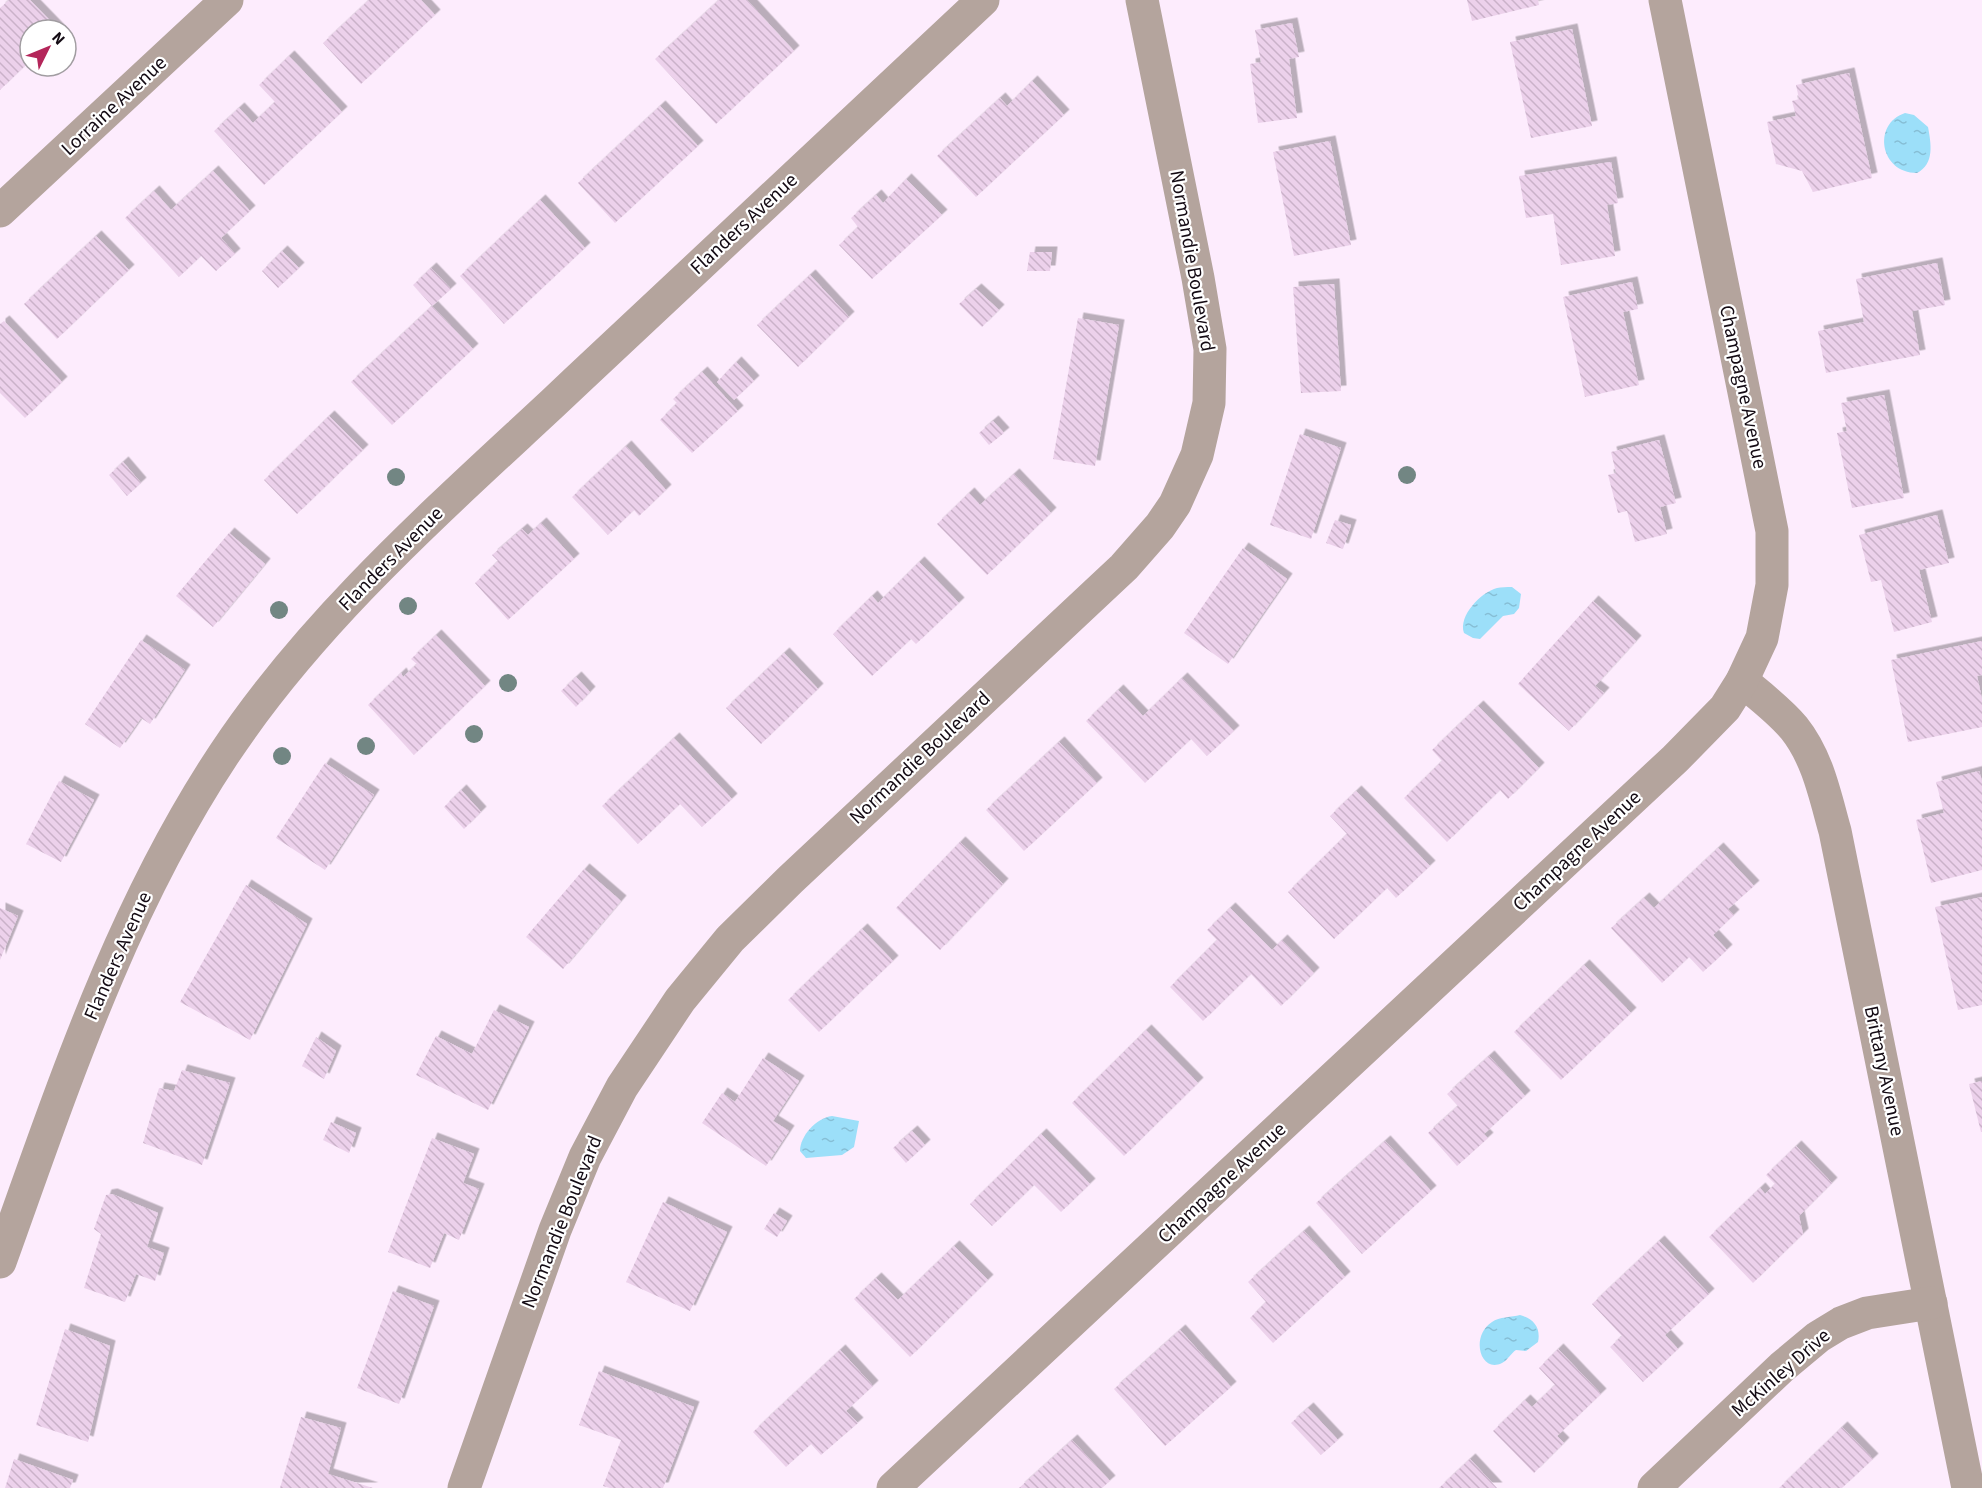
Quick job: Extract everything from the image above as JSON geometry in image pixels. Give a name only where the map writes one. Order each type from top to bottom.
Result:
[{"type":"street","name":"Lorraine Avenue","points":[[0,211],[227,0]]},
{"type":"street","name":"Flanders Avenue","points":[[0,1262],[60,1092],[122,938],[169,844],[219,762],[288,668],[360,588],[486,466],[983,0]]},
{"type":"street","name":"Normandie Boulevard","points":[[464,1488],[555,1230],[585,1157],[622,1087],[680,1000],[730,939],[1124,567],[1160,526],[1188,480],[1197,455],[1209,403],[1210,349],[1142,0]]},
{"type":"street","name":"Champagne Avenue","points":[[893,1488],[1675,759],[1725,708],[1742,681],[1762,638],[1772,585],[1772,531],[1665,0]]},
{"type":"street","name":"Brittany Avenue","points":[[1742,681],[1779,712],[1795,729],[1809,752],[1820,778],[1835,831],[1968,1488]]},
{"type":"street","name":"McKinley Drive","points":[[1654,1488],[1782,1367],[1818,1337],[1841,1323],[1867,1313],[1930,1303]]},
{"type":"water","points":[[1905,113],[1914,115],[1928,127],[1931,146],[1929,159],[1923,169],[1917,173],[1905,171],[1895,165],[1888,157],[1885,147],[1888,127]]},
{"type":"water","points":[[1512,587],[1521,594],[1519,608],[1514,614],[1503,616],[1480,639],[1464,633],[1464,619],[1472,606],[1484,594],[1497,588]]},
{"type":"water","points":[[832,1116],[859,1121],[854,1147],[842,1155],[806,1158],[800,1151],[806,1134],[820,1120]]},
{"type":"water","points":[[1520,1315],[1529,1319],[1537,1328],[1538,1342],[1526,1351],[1516,1350],[1502,1363],[1494,1365],[1488,1363],[1483,1359],[1480,1344],[1485,1328],[1498,1319]]},
{"type":"building","points":[[9,0],[30,0],[47,18],[18,18],[18,73],[0,90],[0,8]]},
{"type":"building","points":[[369,0],[421,0],[435,15],[361,84],[323,43]]},
{"type":"building","points":[[719,0],[747,0],[794,51],[716,124],[655,59]]},
{"type":"building","points":[[1467,0],[1538,0],[1539,5],[1472,21]]},
{"type":"building","points":[[1292,23],[1299,57],[1289,59],[1297,118],[1258,123],[1250,64],[1261,62],[1255,30]]},
{"type":"building","points":[[1572,29],[1592,126],[1531,138],[1510,42]]},
{"type":"building","points":[[289,56],[342,112],[264,185],[214,131],[239,108],[253,123],[275,102],[259,85]]},
{"type":"building","points":[[1849,73],[1872,178],[1813,192],[1802,171],[1776,164],[1767,122],[1796,116],[1792,101],[1799,99],[1796,85]]},
{"type":"building","points":[[1032,81],[1064,115],[976,197],[937,156],[1000,98],[1007,106]]},
{"type":"building","points":[[660,106],[698,146],[615,223],[578,183]]},
{"type":"building","points":[[1330,141],[1351,245],[1294,256],[1273,152]]},
{"type":"building","points":[[1611,162],[1618,203],[1607,205],[1615,256],[1561,265],[1553,214],[1526,218],[1519,176]]},
{"type":"building","points":[[213,171],[250,211],[221,238],[235,254],[216,271],[201,256],[179,277],[125,218],[154,191],[171,210]]},
{"type":"building","points":[[906,179],[942,215],[872,279],[839,245],[858,227],[851,218],[876,195],[883,203]]},
{"type":"building","points":[[540,200],[585,248],[504,324],[460,276]]},
{"type":"building","points":[[96,236],[129,270],[57,339],[24,304]]},
{"type":"building","points":[[282,251],[299,268],[278,288],[262,271]]},
{"type":"building","points":[[1030,252],[1052,252],[1050,271],[1027,271]]},
{"type":"building","points":[[1937,263],[1945,305],[1912,311],[1920,355],[1826,373],[1818,331],[1864,322],[1856,279]]},
{"type":"building","points":[[431,268],[451,289],[432,306],[413,285]]},
{"type":"building","points":[[810,275],[849,317],[798,367],[757,325]]},
{"type":"building","points":[[1632,282],[1638,309],[1623,312],[1639,385],[1585,397],[1563,297]]},
{"type":"building","points":[[1334,284],[1341,391],[1301,393],[1293,287]]},
{"type":"building","points":[[976,289],[999,310],[982,327],[959,304]]},
{"type":"building","points":[[432,306],[473,349],[392,425],[351,382]]},
{"type":"building","points":[[1078,318],[1119,325],[1095,466],[1053,459]]},
{"type":"building","points":[[4,321],[62,382],[25,418],[0,393],[0,324]]},
{"type":"building","points":[[736,362],[754,381],[734,400],[717,382]]},
{"type":"building","points":[[702,372],[738,411],[692,453],[660,420],[677,403],[673,399]]},
{"type":"building","points":[[1884,395],[1904,498],[1852,508],[1837,433],[1847,431],[1841,403]]},
{"type":"building","points":[[329,416],[363,450],[297,514],[264,480]]},
{"type":"building","points":[[993,421],[1004,433],[989,445],[979,433]]},
{"type":"building","points":[[1300,434],[1341,448],[1311,539],[1270,525]]},
{"type":"building","points":[[1659,440],[1676,503],[1660,507],[1667,534],[1635,542],[1627,511],[1618,513],[1608,475],[1616,473],[1611,452]]},
{"type":"building","points":[[626,446],[666,490],[639,516],[634,510],[608,535],[572,497]]},
{"type":"building","points":[[123,462],[141,483],[127,496],[109,475]]},
{"type":"building","points":[[1014,474],[1051,513],[987,575],[937,524],[969,493],[980,505]]},
{"type":"building","points":[[1937,515],[1949,563],[1919,570],[1932,622],[1894,632],[1881,580],[1871,582],[1859,535]]},
{"type":"building","points":[[1335,520],[1351,525],[1343,549],[1326,543]]},
{"type":"building","points":[[541,523],[574,559],[508,620],[475,583],[498,561],[492,555],[522,529],[528,535]]},
{"type":"building","points":[[229,533],[265,564],[213,627],[176,596]]},
{"type":"building","points":[[1243,548],[1287,579],[1228,664],[1184,633]]},
{"type":"building","points":[[919,562],[959,603],[916,644],[911,639],[872,676],[833,634],[872,596],[878,603]]},
{"type":"building","points":[[1593,601],[1636,641],[1595,686],[1604,693],[1569,731],[1518,684]]},
{"type":"building","points":[[436,635],[485,686],[414,755],[368,705],[401,673],[403,677],[417,664],[411,659]]},
{"type":"building","points":[[141,640],[185,670],[150,724],[141,718],[120,748],[85,724]]},
{"type":"building","points":[[1982,641],[1982,675],[1977,676],[1982,699],[1982,727],[1908,742],[1891,660]]},
{"type":"building","points":[[784,653],[818,689],[761,744],[726,708]]},
{"type":"building","points":[[576,677],[590,692],[576,707],[561,691]]},
{"type":"building","points":[[1182,678],[1234,731],[1207,756],[1191,739],[1145,783],[1086,721],[1118,690],[1143,716]]},
{"type":"building","points":[[1478,706],[1539,768],[1508,799],[1500,790],[1447,842],[1404,798],[1442,761],[1432,750]]},
{"type":"building","points":[[674,738],[732,799],[702,827],[680,804],[638,844],[602,806]]},
{"type":"building","points":[[1059,742],[1097,783],[1024,851],[986,810]]},
{"type":"building","points":[[325,763],[374,795],[325,870],[276,838]]},
{"type":"building","points":[[1979,771],[1982,781],[1982,870],[1931,883],[1916,820],[1944,813],[1936,782]]},
{"type":"building","points":[[59,781],[94,800],[61,862],[26,844]]},
{"type":"building","points":[[461,790],[481,812],[464,829],[444,807]]},
{"type":"building","points":[[1356,791],[1430,866],[1396,898],[1387,888],[1334,939],[1288,892],[1347,834],[1330,816]]},
{"type":"building","points":[[960,842],[1003,884],[940,950],[896,908]]},
{"type":"building","points":[[1718,848],[1754,886],[1728,909],[1734,915],[1713,935],[1727,950],[1703,972],[1689,957],[1662,983],[1611,928],[1644,898],[1654,908]]},
{"type":"building","points":[[584,869],[621,901],[563,969],[526,937]]},
{"type":"building","points":[[246,885],[307,924],[250,1040],[180,1002]]},
{"type":"building","points":[[1982,897],[1982,1005],[1958,1010],[1935,907]]},
{"type":"building","points":[[0,908],[18,916],[0,960]]},
{"type":"building","points":[[1230,908],[1272,950],[1282,940],[1314,973],[1281,1006],[1251,974],[1203,1021],[1170,987],[1217,940],[1207,930]]},
{"type":"building","points":[[862,929],[893,961],[819,1032],[788,1000]]},
{"type":"building","points":[[1584,965],[1631,1013],[1561,1080],[1514,1032]]},
{"type":"building","points":[[494,1010],[529,1027],[488,1110],[416,1075],[436,1036],[472,1054]]},
{"type":"building","points":[[1146,1030],[1198,1083],[1124,1156],[1072,1103]]},
{"type":"building","points":[[316,1037],[336,1051],[324,1079],[302,1066]]},
{"type":"building","points":[[1489,1056],[1525,1096],[1484,1134],[1488,1138],[1457,1166],[1428,1133],[1458,1106],[1447,1094]]},
{"type":"building","points":[[763,1058],[799,1081],[773,1121],[789,1131],[766,1166],[702,1123],[722,1093],[735,1102]]},
{"type":"building","points":[[182,1070],[230,1083],[202,1165],[143,1143],[159,1088],[174,1091]]},
{"type":"building","points":[[1982,1081],[1982,1132],[1981,1132],[1969,1084]]},
{"type":"building","points":[[331,1122],[356,1133],[349,1153],[323,1140]]},
{"type":"building","points":[[912,1131],[925,1145],[906,1163],[893,1148]]},
{"type":"building","points":[[1041,1134],[1090,1184],[1061,1212],[1034,1185],[992,1226],[970,1204]]},
{"type":"building","points":[[432,1138],[474,1154],[463,1183],[479,1189],[459,1240],[444,1233],[430,1268],[388,1252]]},
{"type":"building","points":[[1385,1141],[1431,1191],[1362,1254],[1316,1203]]},
{"type":"building","points":[[1796,1146],[1832,1183],[1799,1216],[1803,1234],[1753,1283],[1709,1237],[1760,1188],[1765,1194],[1775,1184],[1766,1175]]},
{"type":"building","points":[[112,1194],[158,1213],[147,1247],[164,1253],[155,1281],[136,1274],[125,1302],[84,1288],[101,1234],[94,1229],[106,1195]]},
{"type":"building","points":[[663,1202],[727,1232],[690,1311],[626,1282]]},
{"type":"building","points":[[774,1213],[787,1221],[777,1237],[764,1229]]},
{"type":"building","points":[[1304,1231],[1345,1277],[1273,1343],[1250,1318],[1266,1302],[1248,1282]]},
{"type":"building","points":[[1659,1241],[1709,1294],[1665,1335],[1678,1349],[1643,1382],[1610,1347],[1622,1336],[1592,1304]]},
{"type":"building","points":[[954,1246],[988,1280],[910,1357],[854,1299],[876,1278],[898,1300]]},
{"type":"building","points":[[393,1291],[434,1306],[399,1404],[357,1388]]},
{"type":"building","points":[[65,1329],[110,1346],[88,1442],[36,1425]]},
{"type":"building","points":[[1180,1330],[1231,1387],[1165,1446],[1114,1389]]},
{"type":"building","points":[[1558,1349],[1601,1394],[1557,1436],[1564,1443],[1534,1473],[1493,1431],[1525,1400],[1532,1407],[1555,1385],[1539,1368]]},
{"type":"building","points":[[840,1350],[873,1386],[846,1411],[858,1423],[821,1455],[811,1444],[786,1467],[753,1432]]},
{"type":"building","points":[[599,1371],[694,1407],[663,1488],[603,1486],[621,1440],[579,1425]]},
{"type":"building","points":[[1308,1408],[1338,1440],[1321,1455],[1291,1423]]},
{"type":"building","points":[[301,1417],[341,1428],[328,1474],[373,1488],[280,1488]]},
{"type":"building","points":[[1842,1427],[1873,1459],[1842,1488],[1779,1488]]},
{"type":"building","points":[[1072,1440],[1110,1481],[1102,1488],[1019,1488]]},
{"type":"building","points":[[14,1459],[73,1480],[70,1488],[5,1488]]},
{"type":"building","points":[[1470,1459],[1497,1488],[1439,1488]]}]
